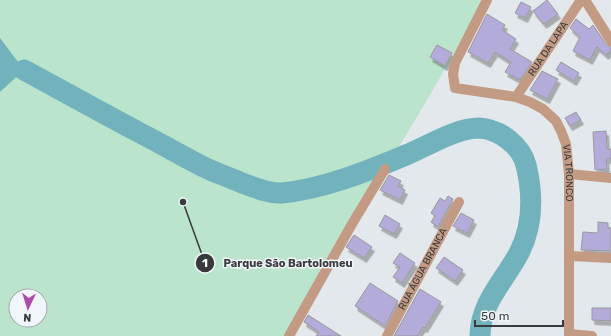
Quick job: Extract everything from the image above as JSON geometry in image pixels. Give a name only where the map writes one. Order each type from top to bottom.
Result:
[{"type":"street","name":"VIA TRONCO","points":[[487,0],[455,63],[453,74],[455,88],[516,97],[530,102],[543,109],[556,121],[561,131],[566,144],[569,174],[569,335]]},
{"type":"street","name":"RUA DA LAPA","points":[[516,97],[581,0]]},
{"type":"street","points":[[585,0],[611,41]]},
{"type":"street","points":[[289,336],[385,169]]},
{"type":"street","points":[[569,174],[611,178]]},
{"type":"street","name":"RUA ÁGUA BRANCA","points":[[387,336],[459,202]]},
{"type":"street","points":[[570,256],[611,258]]},
{"type":"street","points":[[569,335],[592,336]]},
{"type":"green space","points":[[0,0],[485,0],[423,107],[284,336],[0,336]]},
{"type":"water","points":[[0,38],[24,70],[0,92]]},
{"type":"building","points":[[547,0],[558,14],[544,24],[533,11]]},
{"type":"building","points":[[521,2],[531,7],[525,18],[515,13]]},
{"type":"building","points":[[487,14],[505,25],[502,30],[516,39],[510,49],[532,62],[520,80],[505,72],[511,62],[495,52],[488,63],[468,52]]},
{"type":"building","points":[[576,19],[589,29],[593,25],[606,44],[611,47],[611,50],[606,55],[597,47],[590,60],[573,51],[580,37],[570,28]]},
{"type":"building","points":[[437,45],[452,53],[445,66],[430,57]]},
{"type":"building","points":[[561,62],[579,73],[574,81],[556,70]]},
{"type":"building","points":[[542,71],[558,79],[547,99],[530,90]]},
{"type":"building","points":[[576,112],[581,120],[570,126],[565,118]]},
{"type":"building","points":[[606,131],[607,149],[611,149],[611,159],[606,159],[607,169],[595,170],[593,132]]},
{"type":"building","points":[[389,175],[401,181],[398,186],[405,190],[400,200],[380,190]]},
{"type":"building","points":[[448,196],[453,199],[438,227],[431,222],[435,216],[431,213],[440,198],[445,201]]},
{"type":"building","points":[[461,213],[474,220],[467,233],[453,226]]},
{"type":"building","points":[[385,215],[400,224],[394,234],[379,226]]},
{"type":"building","points":[[598,222],[608,223],[608,228],[611,228],[611,251],[581,250],[583,232],[598,233]]},
{"type":"building","points":[[354,235],[372,247],[364,258],[346,247]]},
{"type":"building","points":[[400,253],[415,263],[402,283],[393,277],[400,267],[393,263]]},
{"type":"building","points":[[444,257],[463,270],[455,281],[436,268]]},
{"type":"building","points":[[370,283],[398,301],[385,326],[355,306]]},
{"type":"building","points":[[420,289],[441,302],[425,328],[423,327],[417,336],[394,336]]},
{"type":"building","points":[[592,308],[611,308],[611,321],[592,320]]},
{"type":"building","points":[[308,315],[341,336],[316,336],[319,332],[304,322]]},
{"type":"waterway","points":[[24,70],[199,165],[242,183],[262,190],[277,193],[313,188],[361,173],[461,131],[479,128],[487,129],[502,135],[520,151],[526,165],[531,198],[529,221],[524,243],[494,292],[484,313],[480,336]]},
{"type":"place","name":"Parque São Bartolomeu","points":[[183,202]]}]
